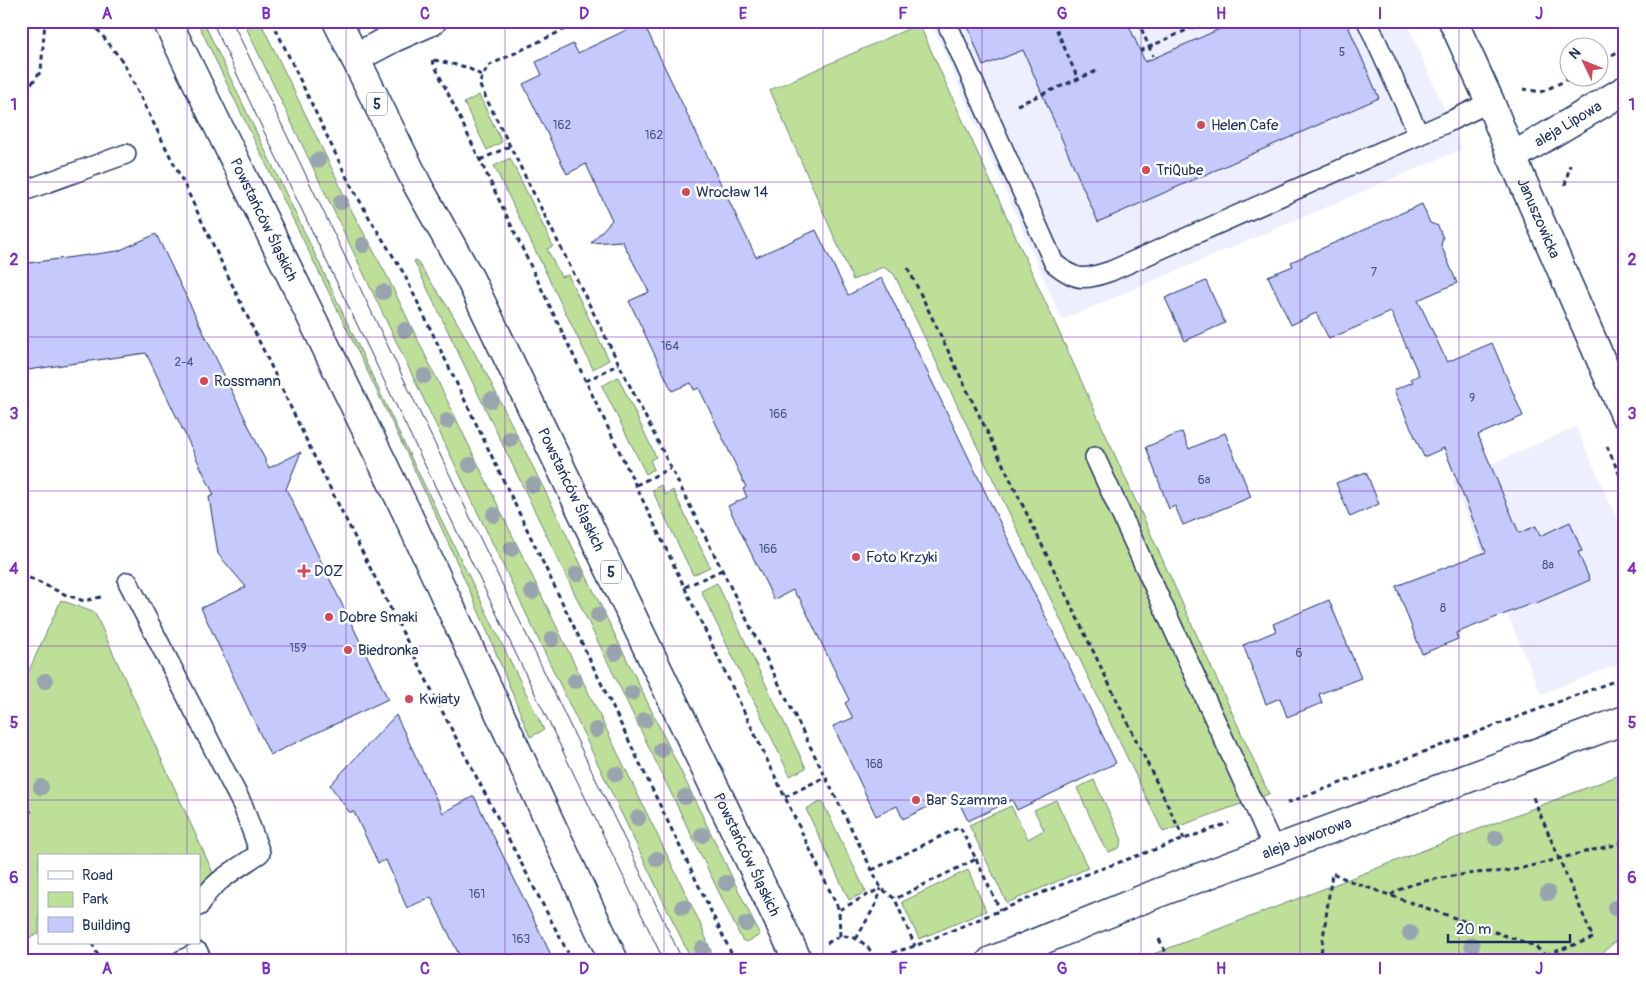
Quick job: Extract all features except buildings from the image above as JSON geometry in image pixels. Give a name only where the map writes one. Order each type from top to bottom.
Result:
[{"type":"main road","name":"Powstańców Śląskich","points":[[168,21],[405,510],[614,961]]},
{"type":"main road","name":"Powstańców Śląskich","points":[[337,21],[418,186],[470,279],[798,961]]},
{"type":"main road","points":[[355,58],[393,38],[432,21]]},
{"type":"main road","name":"Januszowicka","points":[[1453,21],[1490,102],[1512,157],[1625,415]]},
{"type":"main road","name":"aleja Lipowa","points":[[1512,157],[1625,90]]},
{"type":"main road","name":"aleja Jaworowa","points":[[1009,958],[1034,943],[1158,893],[1625,720]]},
{"type":"lane","points":[[946,21],[1054,263],[1069,275],[1087,278],[1111,272],[1490,102]]},
{"type":"lane","points":[[1367,21],[1418,135]]},
{"type":"lane","points":[[21,192],[126,154]]},
{"type":"lane","points":[[1095,457],[1274,849]]},
{"type":"lane","points":[[128,582],[243,806],[260,853],[222,878],[202,899],[200,904]]},
{"type":"lane","points":[[180,961],[199,952]]},
{"type":"path","points":[[21,98],[41,71],[45,21]]},
{"type":"path","points":[[93,21],[123,62],[323,473],[440,707],[572,961]]},
{"type":"path","points":[[272,21],[347,178],[403,272],[735,961]]},
{"type":"path","points":[[582,21],[488,66],[479,84],[881,888],[895,899],[915,946]]},
{"type":"path","points":[[1052,21],[1078,79]]},
{"type":"path","points":[[1138,21],[1153,56]]},
{"type":"path","points":[[1140,51],[1208,21]]},
{"type":"path","points":[[432,60],[839,910],[840,936]]},
{"type":"path","points":[[466,67],[483,76]]},
{"type":"path","points":[[989,117],[1099,70]]},
{"type":"path","points":[[1518,85],[1523,89],[1541,92],[1558,84]]},
{"type":"path","points":[[480,160],[510,146]]},
{"type":"path","points":[[1564,188],[1572,162]]},
{"type":"path","points":[[908,268],[1184,840]]},
{"type":"path","points":[[586,380],[619,364]]},
{"type":"path","points":[[636,485],[671,468]]},
{"type":"path","points":[[685,588],[722,570]]},
{"type":"path","points":[[21,574],[84,601]]},
{"type":"path","points":[[822,945],[840,936],[856,939],[870,948],[876,959],[915,946],[1092,872],[1258,813],[1625,677]]},
{"type":"path","points":[[785,797],[826,777]]},
{"type":"path","points":[[1529,961],[1593,938],[1532,796]]},
{"type":"path","points":[[21,803],[34,815]]},
{"type":"path","points":[[872,870],[960,827],[1000,910]]},
{"type":"path","points":[[1390,895],[1399,888],[1418,883],[1473,873],[1512,870],[1593,849],[1625,843]]},
{"type":"path","points":[[895,899],[976,859]]},
{"type":"path","points":[[1320,961],[1332,873],[1355,883],[1535,946],[1545,955]]},
{"type":"path","points":[[839,910],[881,888]]},
{"type":"path","points":[[856,939],[876,904],[881,888]]},
{"type":"path","points":[[1160,939],[1170,961]]},
{"type":"path","points":[[92,944],[100,961]]},
{"type":"shaded area","points":[[930,21],[1406,21],[1462,149],[1062,320]]},
{"type":"shaded area","points":[[1576,427],[1625,537],[1625,662],[1541,694],[1452,481]]},
{"type":"green space","points":[[197,21],[203,21],[401,437],[544,730],[530,737],[480,615],[440,525]]},
{"type":"green space","points":[[243,21],[260,21],[347,202],[386,274],[700,923],[715,961],[692,961]]},
{"type":"green space","points":[[919,24],[1269,794],[1163,832],[894,274],[883,267],[853,280],[770,90]]},
{"type":"green space","points":[[479,95],[502,142],[487,150],[464,103]]},
{"type":"green space","points":[[510,158],[553,246],[547,249],[561,277],[568,275],[609,360],[593,369],[494,166]]},
{"type":"green space","points":[[416,260],[450,310],[486,373],[557,515],[760,935],[747,942],[742,940],[414,261]]},
{"type":"green space","points":[[618,377],[656,457],[650,460],[654,469],[646,474],[602,386]]},
{"type":"green space","points":[[661,485],[665,495],[673,490],[710,567],[693,575],[652,490]]},
{"type":"green space","points":[[717,583],[806,768],[790,776],[701,591]]},
{"type":"green space","points":[[61,600],[95,613],[214,875],[200,887],[200,854],[38,854],[38,934],[21,942],[21,688]]},
{"type":"green space","points":[[1625,773],[1625,933],[1593,961],[1144,961],[1143,958]]},
{"type":"green space","points":[[1094,780],[1122,840],[1119,848],[1109,852],[1104,847],[1077,788]]},
{"type":"green space","points":[[1056,800],[1088,868],[1007,903],[969,825],[1011,806],[1028,839],[1044,830],[1034,810]]},
{"type":"green space","points":[[822,801],[866,892],[849,900],[806,809]]},
{"type":"green space","points":[[968,870],[986,911],[919,939],[902,902]]},
{"type":"tram line","points":[[212,21],[664,961]]},
{"type":"tram line","points":[[232,21],[683,961]]},
{"type":"place","name":"Helen Cafe","points":[[1201,125]]},
{"type":"place","name":"TriQube","points":[[1146,170]]},
{"type":"place","name":"Wrocław 14","points":[[686,192]]},
{"type":"place","name":"Rossmann","points":[[204,381]]},
{"type":"place","name":"Foto Krzyki","points":[[856,557]]},
{"type":"place","name":"DOZ","points":[[304,571]]},
{"type":"place","name":"Dobre Smaki","points":[[329,617]]},
{"type":"place","name":"Biedronka","points":[[348,650]]},
{"type":"place","name":"Kwiaty","points":[[409,699]]},
{"type":"place","name":"Bar Szamma","points":[[916,800]]}]
